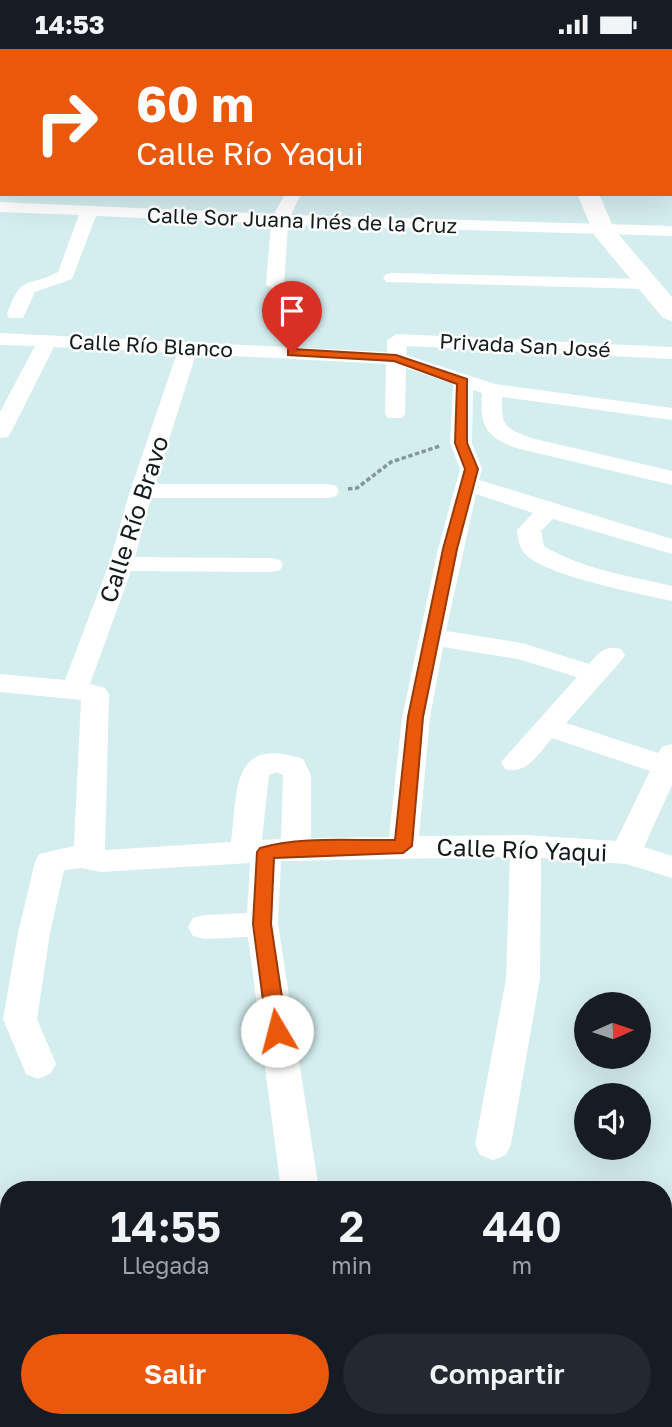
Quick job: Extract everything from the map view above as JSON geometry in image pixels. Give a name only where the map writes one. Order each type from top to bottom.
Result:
[{"type":"main road","points":[[590,196],[620,234],[672,283]]},
{"type":"main road","points":[[620,207],[620,234],[646,284],[672,313]]},
{"type":"street","points":[[133,213],[139,196]]},
{"type":"street","points":[[275,285],[280,219],[292,196]]},
{"type":"street","name":"Calle Sor Juana Inés de la Cruz","points":[[0,207],[620,234]]},
{"type":"street","points":[[16,314],[25,291],[31,286],[62,280],[66,275],[89,211]]},
{"type":"street","points":[[620,234],[672,231]]},
{"type":"street","points":[[620,234],[672,238]]},
{"type":"street","points":[[392,278],[646,284]]},
{"type":"street","name":"Calle Río Blanco","points":[[0,339],[396,358],[492,390],[672,414]]},
{"type":"street","name":"Privada San José","points":[[396,358],[397,340],[405,339],[672,353]]},
{"type":"street","points":[[0,432],[48,340]]},
{"type":"street","name":"Calle Río Bravo","points":[[75,690],[121,564],[141,491],[189,347]]},
{"type":"street","points":[[394,414],[396,358]]},
{"type":"street","points":[[403,846],[416,717],[450,549],[471,469],[461,443],[463,382]]},
{"type":"street","points":[[492,390],[491,419],[503,435],[524,443],[672,478]]},
{"type":"street","points":[[468,484],[672,547]]},
{"type":"street","points":[[141,491],[328,491]]},
{"type":"street","points":[[548,510],[529,530],[531,545],[538,553],[559,563],[672,594]]},
{"type":"street","points":[[121,564],[271,565]]},
{"type":"street","points":[[432,637],[603,664],[515,762]]},
{"type":"street","points":[[0,683],[94,694],[89,843],[91,857]]},
{"type":"street","points":[[547,727],[669,760],[626,853]]},
{"type":"street","name":"Calle Río Yaqui","points":[[38,1064],[20,1019],[34,933],[50,862],[61,858],[91,857],[101,861],[403,846],[526,846],[626,853],[672,867]]},
{"type":"street","points":[[493,1144],[523,979],[526,846]]},
{"type":"street","points":[[269,852],[262,924],[299,1181]]},
{"type":"street","points":[[204,927],[262,924]]},
{"type":"path","points":[[328,491],[357,488],[391,462],[425,449],[461,443]]},
{"type":"route","points":[[277,1031],[262,924],[266,852],[403,846],[416,717],[450,549],[471,469],[461,443],[463,382],[396,358],[292,353]]}]
